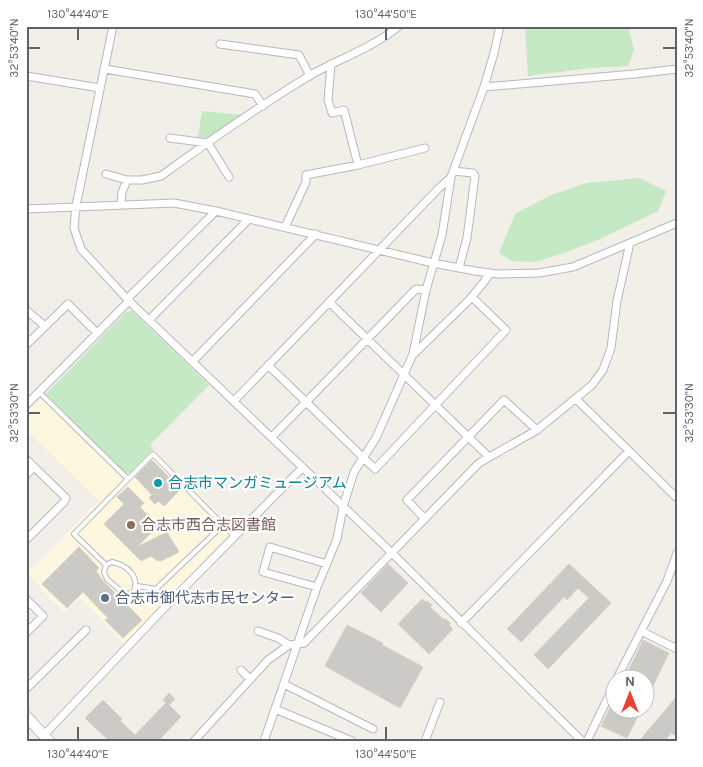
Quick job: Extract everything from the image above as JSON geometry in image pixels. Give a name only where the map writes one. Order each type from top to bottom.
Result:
[{"type":"street","points":[[113,26],[76,206],[74,228],[81,249],[129,301],[392,553],[582,741]]},
{"type":"street","points":[[106,174],[127,180],[142,180],[161,176],[310,76],[376,41],[399,26]]},
{"type":"street","points":[[264,741],[318,587],[337,539],[343,507],[354,472],[376,438],[413,354],[426,290],[442,235],[452,174],[484,87],[500,26]]},
{"type":"street","points":[[220,44],[298,54],[310,76]]},
{"type":"street","points":[[331,64],[328,100],[332,113],[344,110],[358,165]]},
{"type":"street","points":[[105,69],[255,94],[263,106]]},
{"type":"street","points":[[484,87],[677,69]]},
{"type":"street","points":[[26,76],[100,88]]},
{"type":"street","points":[[170,138],[208,143]]},
{"type":"street","points":[[208,143],[229,177]]},
{"type":"street","points":[[285,227],[306,182],[306,175],[358,165],[425,148]]},
{"type":"street","points":[[234,401],[452,174],[473,173],[475,176],[467,238],[459,268]]},
{"type":"street","points":[[121,204],[122,192],[127,180]]},
{"type":"street","points":[[26,209],[174,203],[316,234],[433,263],[490,273],[539,273],[574,267],[677,223]]},
{"type":"street","points":[[26,405],[129,301],[130,296],[216,211]]},
{"type":"street","points":[[149,320],[249,219]]},
{"type":"street","points":[[193,361],[316,234]]},
{"type":"street","points":[[194,741],[268,660],[289,645],[304,643],[479,463],[537,430],[592,385],[603,370],[611,348],[630,243]]},
{"type":"street","points":[[413,354],[472,296],[490,273]]},
{"type":"street","points":[[272,437],[416,289],[426,290]]},
{"type":"street","points":[[268,365],[376,469],[506,330],[472,296]]},
{"type":"street","points":[[328,302],[489,457]]},
{"type":"street","points":[[26,345],[68,304],[97,332]]},
{"type":"street","points":[[26,310],[45,326]]},
{"type":"street","points":[[576,399],[677,498]]},
{"type":"street","points":[[425,519],[407,500],[504,400],[537,430]]},
{"type":"street","points":[[461,623],[629,450]]},
{"type":"street","points":[[26,458],[66,498],[26,540]]},
{"type":"street","points":[[26,475],[34,467]]},
{"type":"street","points":[[26,716],[46,738],[169,603],[302,468]]},
{"type":"street","points":[[318,587],[263,572],[270,547],[327,564]]},
{"type":"street","points":[[621,670],[667,581],[677,553]]},
{"type":"street","points":[[26,599],[43,616],[26,633]]},
{"type":"street","points":[[26,690],[86,630]]},
{"type":"street","points":[[258,631],[289,645]]},
{"type":"street","points":[[641,631],[677,649]]},
{"type":"street","points":[[241,670],[250,678]]},
{"type":"street","points":[[284,684],[373,729]]},
{"type":"street","points":[[587,741],[606,701]]},
{"type":"street","points":[[425,741],[440,702]]},
{"type":"street","points":[[276,709],[352,741]]},
{"type":"lane","points":[[39,392],[128,479]]},
{"type":"lane","points":[[106,565],[74,534],[153,454],[234,537]]},
{"type":"lane","points":[[156,589],[223,525]]},
{"type":"lane","points":[[112,562],[122,564],[135,577],[137,586],[133,593],[124,594],[107,578],[104,572],[106,565],[112,562]]},
{"type":"lane","points":[[137,586],[156,589],[169,603]]},
{"type":"shaded area","points":[[46,394],[125,473],[131,473],[153,449],[235,531],[126,645],[80,598],[64,613],[27,573],[99,501],[26,430],[26,413]]},
{"type":"green space","points":[[525,26],[628,26],[634,50],[628,66],[591,68],[528,76]]},
{"type":"green space","points":[[202,111],[242,115],[208,138],[198,137]]},
{"type":"green space","points":[[639,178],[666,191],[658,211],[600,239],[535,262],[512,261],[499,253],[515,214],[551,195],[586,183]]},
{"type":"green space","points":[[132,311],[209,385],[150,445],[153,449],[131,473],[125,473],[46,394],[126,312]]},
{"type":"building","name":"合志市マンガミュージアム","points":[[152,460],[181,489],[164,506],[158,501],[155,504],[149,498],[152,495],[135,477]]},
{"type":"building","name":"合志市西合志図書館","points":[[128,487],[144,503],[140,507],[158,526],[137,547],[167,532],[179,552],[161,561],[151,556],[141,561],[104,524],[124,504],[117,497]]},
{"type":"building","name":"合志市御代志市民センター","points":[[79,547],[99,568],[96,571],[104,582],[142,620],[123,638],[105,620],[108,618],[83,592],[67,608],[42,584]]},
{"type":"building","points":[[388,564],[408,583],[381,612],[361,593]]},
{"type":"building","points":[[569,564],[611,603],[548,669],[534,655],[589,598],[578,588],[567,600],[564,597],[521,642],[507,629]]},
{"type":"building","points":[[422,599],[432,605],[430,607],[444,620],[446,619],[453,629],[429,654],[398,624]]},
{"type":"building","points":[[347,625],[383,643],[382,645],[423,667],[400,708],[325,666]]},
{"type":"building","points":[[643,640],[669,653],[656,680],[656,670],[629,670]]},
{"type":"building","points":[[169,693],[175,699],[169,705],[181,717],[158,741],[109,741],[85,718],[103,700],[122,719],[120,721],[135,735],[166,703],[163,700]]},
{"type":"building","points":[[677,696],[677,737],[671,733],[665,741],[639,741]]},
{"type":"building","points":[[606,716],[606,720],[636,720],[627,738],[601,726]]},
{"type":"place","name":"合志市マンガミュージアム","points":[[158,483]]},
{"type":"place","name":"合志市西合志図書館","points":[[131,525]]},
{"type":"place","name":"合志市御代志市民センター","points":[[105,598]]}]
